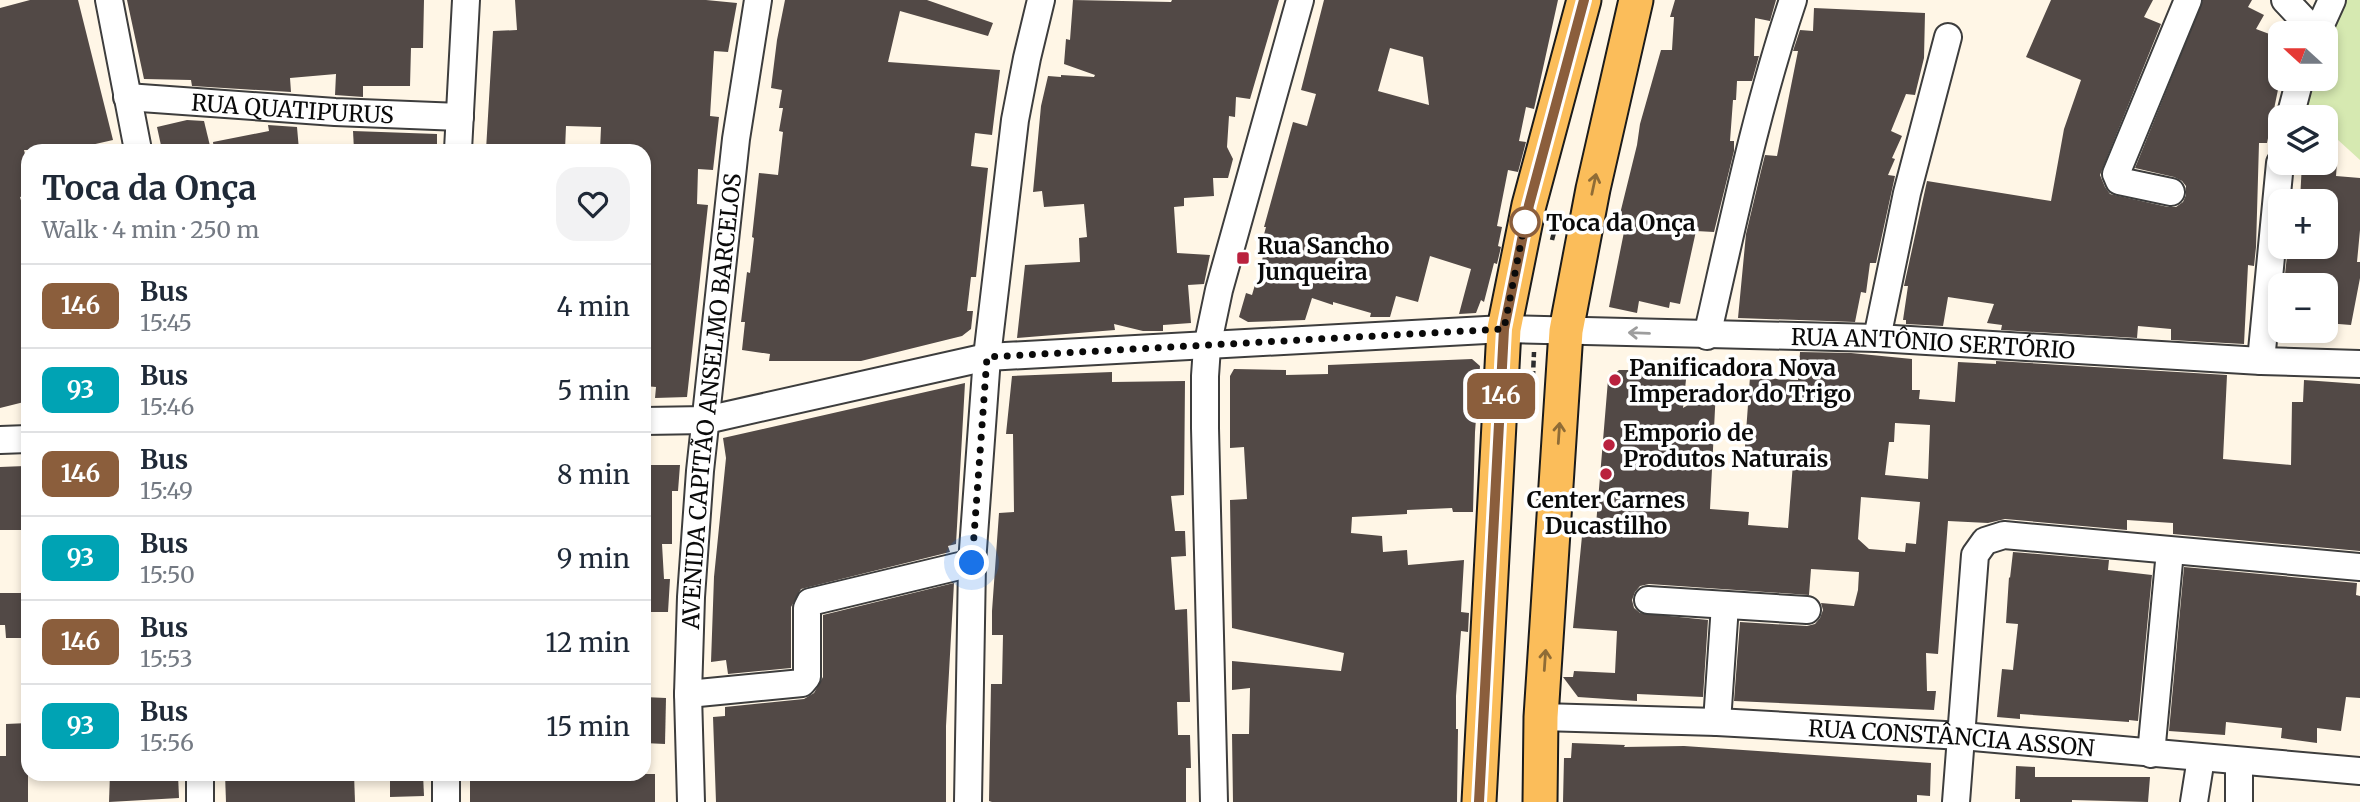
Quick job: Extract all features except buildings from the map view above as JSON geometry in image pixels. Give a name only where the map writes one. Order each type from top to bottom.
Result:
[{"type":"main road","points":[[1479,802],[1504,329],[1529,205],[1584,0]]},
{"type":"main road","points":[[1540,802],[1541,717],[1566,331],[1593,189],[1636,0]]},
{"type":"street","points":[[108,0],[137,144]]},
{"type":"street","points":[[458,144],[466,0]]},
{"type":"street","name":"AVENIDA CAPITÃO ANSELMO BARCELOS","points":[[691,802],[688,694],[691,597],[706,420],[736,139],[758,0]]},
{"type":"street","points":[[968,802],[972,563],[987,357],[1015,120],[1041,0]]},
{"type":"street","points":[[1214,802],[1205,428],[1207,347],[1229,255],[1300,0]]},
{"type":"street","points":[[1707,335],[1773,58],[1793,0]]},
{"type":"street","points":[[2171,192],[2119,181],[2116,174],[2188,0]]},
{"type":"street","points":[[2285,0],[2305,21]]},
{"type":"street","points":[[2322,21],[2332,0]]},
{"type":"street","points":[[1877,338],[1907,193],[1948,37]]},
{"type":"street","name":"RUA QUATIPURUS","points":[[127,97],[335,112],[460,117]]},
{"type":"street","points":[[2262,361],[2279,175]]},
{"type":"street","name":"RUA ANTÔNIO SERTÓRIO","points":[[651,421],[706,420],[987,357],[1504,329],[1877,338],[2262,361],[2359,358]]},
{"type":"street","points":[[0,440],[21,439]]},
{"type":"street","points":[[1956,802],[1975,555],[1985,541],[2004,535],[2360,567]]},
{"type":"street","points":[[2151,754],[2170,551]]},
{"type":"street","points":[[688,694],[802,683],[807,677],[807,608],[810,602],[972,563]]},
{"type":"street","points":[[1648,600],[1807,610]]},
{"type":"street","points":[[1717,722],[1725,605]]},
{"type":"street","name":"RUA CONSTÂNCIA ASSON","points":[[1541,717],[1717,722],[1962,736],[2360,771]]},
{"type":"street","points":[[2194,802],[2202,758]]},
{"type":"street","points":[[2239,762],[2239,802]]},
{"type":"street","points":[[200,781],[200,802]]},
{"type":"street","points":[[446,781],[446,802]]},
{"type":"green space","points":[[2340,0],[2360,0],[2360,160],[2338,140],[2338,105],[2300,105],[2305,91],[2338,91],[2338,21],[2332,21]]},
{"type":"bus line","name":"146","points":[[1479,802],[1504,329],[1529,205],[1584,0]]},
{"type":"place","name":"Toca da Onça","points":[[1525,222]]},
{"type":"place","name":"Rua Sancho Junqueira","points":[[1243,258]]},
{"type":"place","name":"Panificadora Nova Imperador do Trigo","points":[[1615,380]]},
{"type":"place","name":"Emporio de Produtos Naturais","points":[[1609,445]]},
{"type":"place","name":"Center Carnes Ducastilho","points":[[1606,474]]},
{"type":"route","points":[[972,563],[987,357],[1504,329],[1525,222]]}]
